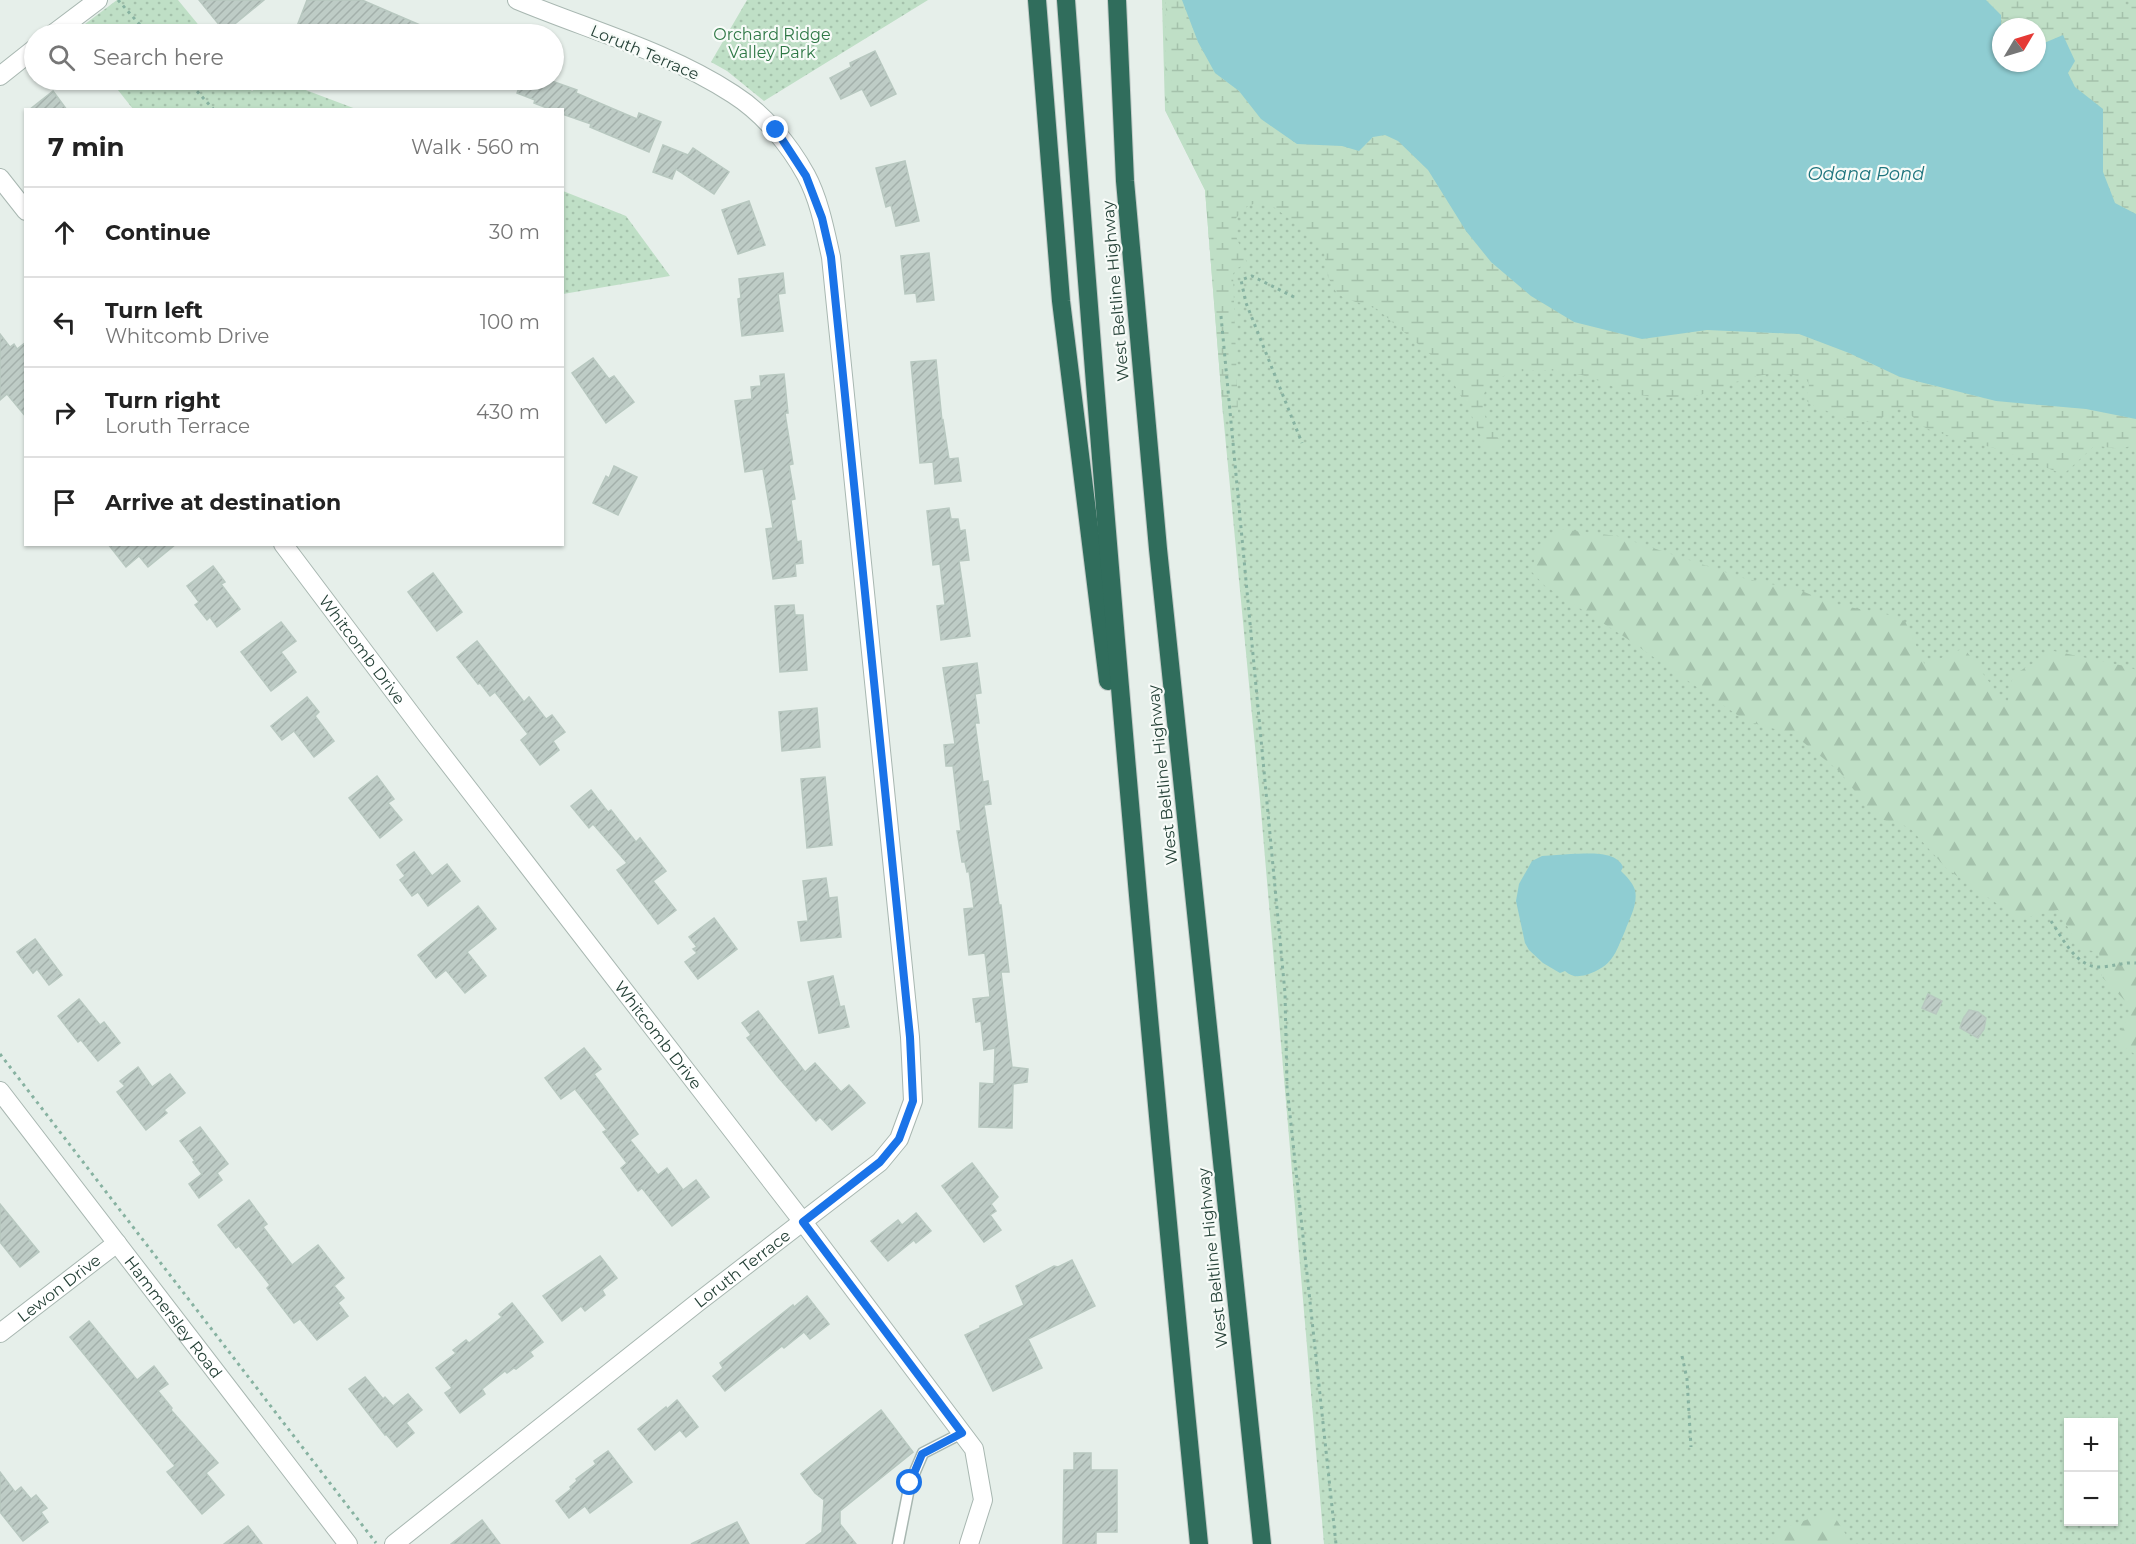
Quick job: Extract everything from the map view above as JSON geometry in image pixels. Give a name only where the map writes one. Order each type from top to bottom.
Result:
[{"type":"highway","points":[[1037,0],[1060,301],[1139,909]]},
{"type":"highway","name":"West Beltline Highway","points":[[1066,0],[1094,388],[1139,909],[1199,1544]]},
{"type":"highway","name":"West Beltline Highway","points":[[1117,0],[1125,181],[1158,549],[1262,1544]]},
{"type":"highway","points":[[1125,181],[1128,0]]},
{"type":"street","points":[[66,24],[98,0]]},
{"type":"street","name":"Loruth Terrace","points":[[394,1544],[687,1310],[880,1162],[899,1139],[913,1101],[910,1037],[832,269],[822,218],[806,176],[776,130],[735,95],[681,65],[517,0]]},
{"type":"street","points":[[0,76],[24,57]]},
{"type":"street","points":[[0,178],[24,208]]},
{"type":"street","name":"Whitcomb Drive","points":[[285,546],[426,734],[803,1222],[974,1449],[982,1500],[969,1544]]},
{"type":"street","name":"Hammersley Road","points":[[0,1091],[348,1544]]},
{"type":"street","name":"Lewon Drive","points":[[0,1333],[117,1243]]},
{"type":"lane","points":[[898,1544],[910,1483],[922,1454],[962,1433]]},
{"type":"path","points":[[118,0],[139,24]]},
{"type":"path","points":[[197,90],[212,108]]},
{"type":"path","points":[[1294,297],[1252,276],[1241,280],[1246,303],[1302,443]]},
{"type":"path","points":[[1221,316],[1285,993],[1287,1087],[1336,1544]]},
{"type":"path","points":[[2051,921],[2069,948],[2085,965],[2101,967],[2136,963]]},
{"type":"path","points":[[0,1054],[377,1544]]},
{"type":"path","points":[[1682,1356],[1687,1379],[1691,1447]]},
{"type":"green space","points":[[117,0],[178,0],[198,24],[85,24]]},
{"type":"green space","name":"Orchard Ridge Valley Park","points":[[747,0],[928,0],[764,101],[727,71],[711,62]]},
{"type":"green space","points":[[1162,0],[2136,0],[2136,1544],[1324,1544],[1205,190],[1165,110]]},
{"type":"green space","points":[[1166,0],[1173,0],[1172,78],[1165,110]]},
{"type":"green space","points":[[1169,0],[1182,0],[1198,42],[1215,73],[1239,91],[1261,119],[1297,144],[1342,146],[1359,151],[1373,137],[1385,135],[1398,140],[1428,170],[1466,231],[1491,262],[1642,339],[1707,330],[1799,334],[1849,353],[1900,378],[1996,401],[2086,409],[2136,419],[2136,445],[2118,449],[2093,447],[2066,472],[2060,473],[2001,450],[1932,431],[1924,427],[1903,408],[1894,410],[1874,421],[1866,422],[1841,417],[1810,404],[1806,400],[1809,385],[1807,380],[1790,375],[1762,375],[1710,392],[1669,398],[1633,393],[1574,373],[1532,370],[1505,375],[1494,381],[1486,390],[1482,404],[1486,419],[1503,444],[1500,450],[1489,450],[1450,377],[1439,362],[1377,309],[1344,298],[1336,292],[1328,277],[1324,251],[1310,234],[1268,203],[1248,206],[1236,218],[1235,234],[1247,263],[1236,269],[1233,274],[1238,413],[1223,414],[1205,190],[1165,110],[1172,77]]},
{"type":"green space","points":[[1986,0],[2124,0],[2125,5],[2136,6],[2136,214],[2115,203],[2103,172],[2103,109],[2075,87],[2068,73],[2062,36],[2046,42],[2046,18],[2001,18]]},
{"type":"green space","points":[[118,90],[306,90],[353,108],[132,108]]},
{"type":"green space","points":[[564,191],[626,216],[670,276],[564,294]]},
{"type":"green space","points":[[1559,529],[1617,536],[1743,578],[1799,590],[1837,605],[1883,613],[1905,621],[1925,665],[1964,648],[2007,706],[2013,675],[2054,651],[2136,670],[2136,1055],[2116,1042],[2132,1008],[2102,977],[2099,952],[2080,949],[2058,910],[2019,919],[1947,869],[1909,827],[1876,818],[1839,771],[1793,734],[1746,721],[1623,636],[1545,586],[1531,571],[1539,545]]},
{"type":"green space","points":[[1831,1511],[1850,1544],[1775,1544],[1775,1531]]},
{"type":"water","name":"Odana Pond","points":[[1182,0],[1986,0],[2001,15],[2001,18],[1992,18],[1992,72],[2046,72],[2046,42],[2063,35],[2075,61],[2068,73],[2075,87],[2103,109],[2103,172],[2115,203],[2136,214],[2136,419],[2086,409],[1996,401],[1900,377],[1849,353],[1799,334],[1707,330],[1642,339],[1574,322],[1531,296],[1491,262],[1466,231],[1428,170],[1398,141],[1385,135],[1373,137],[1359,151],[1342,146],[1297,144],[1261,119],[1239,91],[1215,73],[1198,42]]},
{"type":"water","points":[[1600,854],[1614,858],[1623,867],[1621,871],[1633,885],[1636,895],[1631,916],[1612,958],[1602,968],[1580,976],[1565,971],[1560,973],[1543,963],[1529,950],[1525,943],[1516,901],[1519,884],[1532,861],[1542,856]]},
{"type":"building","points":[[199,0],[264,0],[235,24],[218,24]]},
{"type":"building","points":[[307,0],[362,0],[418,24],[298,24]]},
{"type":"building","points":[[875,51],[896,94],[871,106],[862,89],[841,99],[830,78],[851,67],[850,63]]},
{"type":"building","points":[[564,85],[577,90],[576,93],[637,119],[639,113],[661,122],[649,152],[590,127],[591,124],[564,115],[564,108],[547,108],[534,103],[535,100],[517,93],[518,90],[564,90]]},
{"type":"building","points":[[53,91],[66,108],[32,108]]},
{"type":"building","points":[[663,145],[688,155],[693,148],[729,172],[714,194],[676,169],[672,179],[653,172]]},
{"type":"building","points":[[905,161],[919,221],[896,226],[891,205],[886,207],[876,168]]},
{"type":"building","points":[[749,201],[765,245],[738,254],[722,210]]},
{"type":"building","points":[[929,253],[934,300],[917,302],[916,293],[905,294],[901,256]]},
{"type":"building","points":[[783,273],[785,293],[778,294],[783,331],[742,336],[738,299],[741,298],[739,279]]},
{"type":"building","points":[[0,334],[10,347],[14,344],[17,349],[24,344],[24,415],[7,394],[0,400]]},
{"type":"building","points":[[593,358],[609,379],[614,376],[634,402],[606,423],[572,373]]},
{"type":"building","points":[[936,360],[942,421],[949,459],[958,458],[961,481],[935,484],[933,462],[920,463],[911,362]]},
{"type":"building","points":[[784,374],[788,413],[785,413],[793,464],[789,465],[795,499],[791,500],[797,542],[801,541],[803,563],[795,564],[796,576],[773,579],[766,529],[773,528],[763,469],[745,472],[735,401],[752,399],[751,387],[761,386],[760,376]]},
{"type":"building","points":[[614,466],[637,477],[618,515],[593,503],[606,476],[609,478]]},
{"type":"building","points":[[949,508],[951,519],[958,519],[960,531],[965,530],[969,560],[959,561],[970,636],[941,640],[937,606],[945,605],[940,564],[933,565],[927,511]]},
{"type":"building","points":[[110,546],[174,546],[148,567],[139,556],[126,567]]},
{"type":"building","points":[[213,566],[225,582],[221,584],[240,609],[217,627],[210,617],[207,620],[195,605],[199,602],[187,586]]},
{"type":"building","points":[[433,573],[462,612],[437,631],[408,592]]},
{"type":"building","points":[[794,605],[795,615],[803,615],[807,670],[780,672],[775,606]]},
{"type":"building","points":[[281,622],[296,641],[281,652],[296,672],[271,691],[241,652]]},
{"type":"building","points":[[477,641],[524,702],[529,697],[546,719],[552,715],[565,732],[553,741],[559,750],[540,765],[521,740],[528,734],[495,692],[490,696],[457,657]]},
{"type":"building","points":[[977,663],[981,693],[975,694],[979,723],[975,723],[983,782],[988,781],[991,804],[984,805],[999,905],[1001,905],[1009,972],[1001,972],[1012,1067],[1028,1069],[1027,1082],[1013,1084],[1012,1128],[979,1127],[980,1083],[994,1084],[995,1048],[984,1050],[981,1021],[976,1022],[973,999],[990,997],[985,953],[969,955],[964,909],[974,908],[969,871],[967,872],[965,862],[962,862],[957,831],[961,831],[953,766],[946,766],[944,745],[955,744],[943,668]]},
{"type":"building","points":[[307,697],[319,712],[315,716],[334,741],[314,757],[294,731],[282,740],[271,726]]},
{"type":"building","points":[[817,708],[820,747],[782,751],[779,712]]},
{"type":"building","points":[[377,776],[394,799],[388,803],[402,820],[380,838],[349,798]]},
{"type":"building","points":[[825,777],[832,845],[807,848],[801,779]]},
{"type":"building","points":[[591,790],[608,812],[611,810],[636,842],[640,838],[666,871],[653,881],[676,910],[658,924],[617,870],[627,863],[593,824],[589,828],[571,806]]},
{"type":"building","points":[[414,852],[432,876],[447,864],[460,881],[428,906],[418,892],[412,896],[400,880],[405,876],[397,865]]},
{"type":"building","points":[[826,878],[829,898],[837,897],[841,937],[801,941],[798,922],[808,921],[803,881]]},
{"type":"building","points":[[478,906],[496,929],[467,952],[486,976],[465,993],[446,970],[436,978],[418,955]]},
{"type":"building","points":[[714,918],[737,949],[698,979],[685,962],[697,953],[693,949],[697,947],[689,937]]},
{"type":"building","points":[[35,939],[62,975],[49,985],[37,969],[33,973],[17,952]]},
{"type":"building","points":[[833,976],[840,1007],[844,1006],[849,1027],[819,1033],[808,982]]},
{"type":"building","points":[[1928,994],[1942,1001],[1936,1014],[1922,1008]]},
{"type":"building","points":[[79,999],[100,1025],[104,1022],[120,1043],[98,1061],[81,1040],[78,1042],[58,1016]]},
{"type":"building","points":[[1969,1010],[1978,1012],[1986,1018],[1984,1029],[1978,1038],[1960,1028]]},
{"type":"building","points":[[758,1011],[805,1072],[815,1063],[841,1092],[849,1085],[865,1103],[832,1130],[820,1117],[816,1121],[747,1038],[751,1035],[742,1023]]},
{"type":"building","points":[[584,1048],[601,1069],[594,1074],[638,1134],[630,1140],[658,1175],[667,1168],[683,1190],[696,1180],[709,1197],[672,1226],[642,1188],[638,1191],[621,1168],[627,1163],[603,1132],[607,1130],[575,1089],[561,1099],[545,1078]]},
{"type":"building","points":[[138,1067],[152,1087],[170,1074],[185,1093],[164,1110],[167,1113],[146,1130],[117,1092],[125,1086],[120,1081]]},
{"type":"building","points":[[200,1127],[228,1164],[217,1173],[222,1180],[199,1198],[189,1184],[202,1174],[180,1141]]},
{"type":"building","points":[[972,1163],[998,1197],[991,1204],[996,1211],[990,1215],[1001,1230],[984,1242],[942,1186]]},
{"type":"building","points":[[249,1200],[267,1224],[263,1227],[292,1265],[318,1245],[344,1278],[334,1286],[344,1298],[338,1303],[348,1316],[317,1340],[300,1319],[294,1323],[267,1288],[270,1285],[239,1246],[236,1248],[218,1225]]},
{"type":"building","points":[[0,1204],[39,1252],[20,1267],[0,1242]]},
{"type":"building","points":[[916,1213],[931,1231],[916,1243],[914,1240],[888,1261],[871,1241],[898,1220],[902,1225]]},
{"type":"building","points":[[600,1256],[617,1278],[602,1290],[605,1295],[585,1311],[581,1306],[562,1321],[543,1296]]},
{"type":"building","points":[[1072,1260],[1095,1306],[1028,1339],[1042,1368],[993,1391],[965,1335],[1024,1305],[1016,1286],[1054,1266],[1058,1267]]},
{"type":"building","points":[[807,1296],[829,1324],[810,1339],[804,1332],[784,1348],[782,1346],[725,1391],[713,1376],[723,1368],[720,1363]]},
{"type":"building","points":[[512,1303],[543,1342],[530,1352],[533,1356],[516,1369],[507,1373],[505,1371],[482,1389],[485,1394],[460,1413],[445,1393],[452,1388],[436,1368],[456,1353],[453,1350],[466,1340],[469,1343],[502,1317],[499,1314]]},
{"type":"building","points":[[89,1321],[137,1380],[154,1366],[168,1384],[158,1391],[172,1408],[171,1410],[218,1463],[206,1473],[224,1495],[202,1514],[167,1472],[175,1466],[70,1337]]},
{"type":"building","points":[[365,1377],[383,1399],[385,1397],[393,1406],[408,1394],[422,1410],[406,1423],[414,1433],[397,1447],[349,1389]]},
{"type":"building","points":[[677,1400],[698,1427],[686,1437],[680,1430],[655,1450],[638,1429]]},
{"type":"building","points":[[881,1410],[913,1452],[840,1511],[840,1524],[856,1544],[806,1544],[822,1532],[824,1500],[815,1493],[801,1474]]},
{"type":"building","points":[[608,1451],[632,1482],[590,1513],[585,1506],[569,1518],[556,1501],[571,1489],[576,1479],[596,1464],[594,1461]]},
{"type":"building","points":[[1074,1453],[1091,1453],[1091,1470],[1117,1470],[1117,1532],[1096,1532],[1096,1544],[1063,1544],[1064,1470],[1074,1470]]},
{"type":"building","points":[[0,1472],[15,1492],[21,1487],[31,1499],[36,1495],[47,1508],[41,1512],[48,1522],[23,1541],[0,1512]]},
{"type":"building","points":[[482,1520],[500,1544],[451,1544]]},
{"type":"building","points":[[737,1522],[749,1544],[691,1544]]},
{"type":"building","points":[[248,1526],[262,1544],[224,1544]]},
{"type":"route","points":[[776,130],[806,176],[822,218],[831,257],[910,1037],[913,1101],[899,1139],[880,1162],[803,1222],[962,1433],[922,1454],[910,1483]]}]
